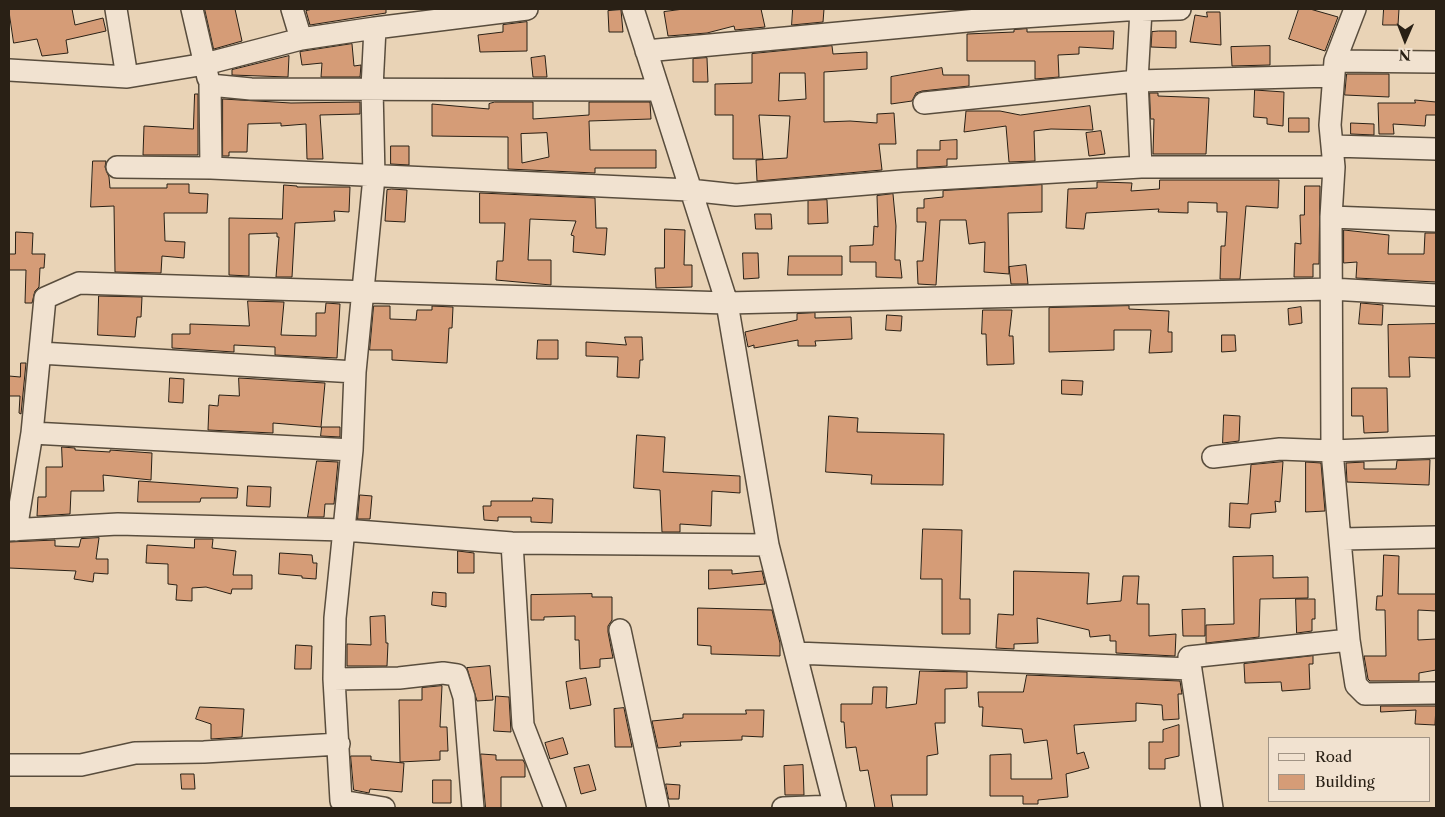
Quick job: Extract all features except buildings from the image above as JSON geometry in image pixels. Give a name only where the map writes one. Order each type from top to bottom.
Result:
[{"type":"street","points":[[116,9],[127,77]]},
{"type":"street","points":[[192,9],[210,85],[212,168]]},
{"type":"street","points":[[292,9],[302,39]]},
{"type":"street","points":[[9,70],[127,77],[205,64],[302,39],[374,28],[437,14],[527,9]]},
{"type":"street","points":[[633,9],[689,190],[727,303],[768,545],[835,807],[783,808]]},
{"type":"street","points":[[646,50],[978,14],[1180,9]]},
{"type":"street","points":[[1355,9],[1334,69],[1330,125],[1333,157],[1331,217],[1332,451],[1342,539],[1349,640],[1356,686],[1365,694],[1436,693]]},
{"type":"street","points":[[1141,10],[1137,81],[1141,168]]},
{"type":"street","points":[[374,28],[372,88],[374,177],[355,372],[352,450],[335,618],[334,679],[341,802],[384,808]]},
{"type":"street","points":[[924,103],[1137,81],[1436,62]]},
{"type":"street","points":[[210,85],[251,89],[659,90]]},
{"type":"street","points":[[117,166],[212,168],[374,177],[689,190],[736,195],[902,181],[1333,157],[1436,149]]},
{"type":"street","points":[[1331,217],[1436,222]]},
{"type":"street","points":[[768,545],[512,543],[344,530],[118,524],[12,530],[32,433],[45,298],[79,284],[364,294],[727,303],[1331,289],[1436,295]]},
{"type":"street","points":[[40,353],[355,372]]},
{"type":"street","points":[[32,433],[352,450]]},
{"type":"street","points":[[1214,456],[1280,449],[1332,451],[1436,448]]},
{"type":"street","points":[[1342,539],[1436,537]]},
{"type":"street","points":[[512,543],[524,725],[555,808]]},
{"type":"street","points":[[620,630],[658,808]]},
{"type":"street","points":[[1212,808],[1189,656],[1349,640]]},
{"type":"street","points":[[796,653],[1191,669]]},
{"type":"street","points":[[334,679],[399,678],[442,673],[457,675],[464,697],[473,808]]},
{"type":"street","points":[[9,765],[81,765],[135,754],[339,744]]}]
